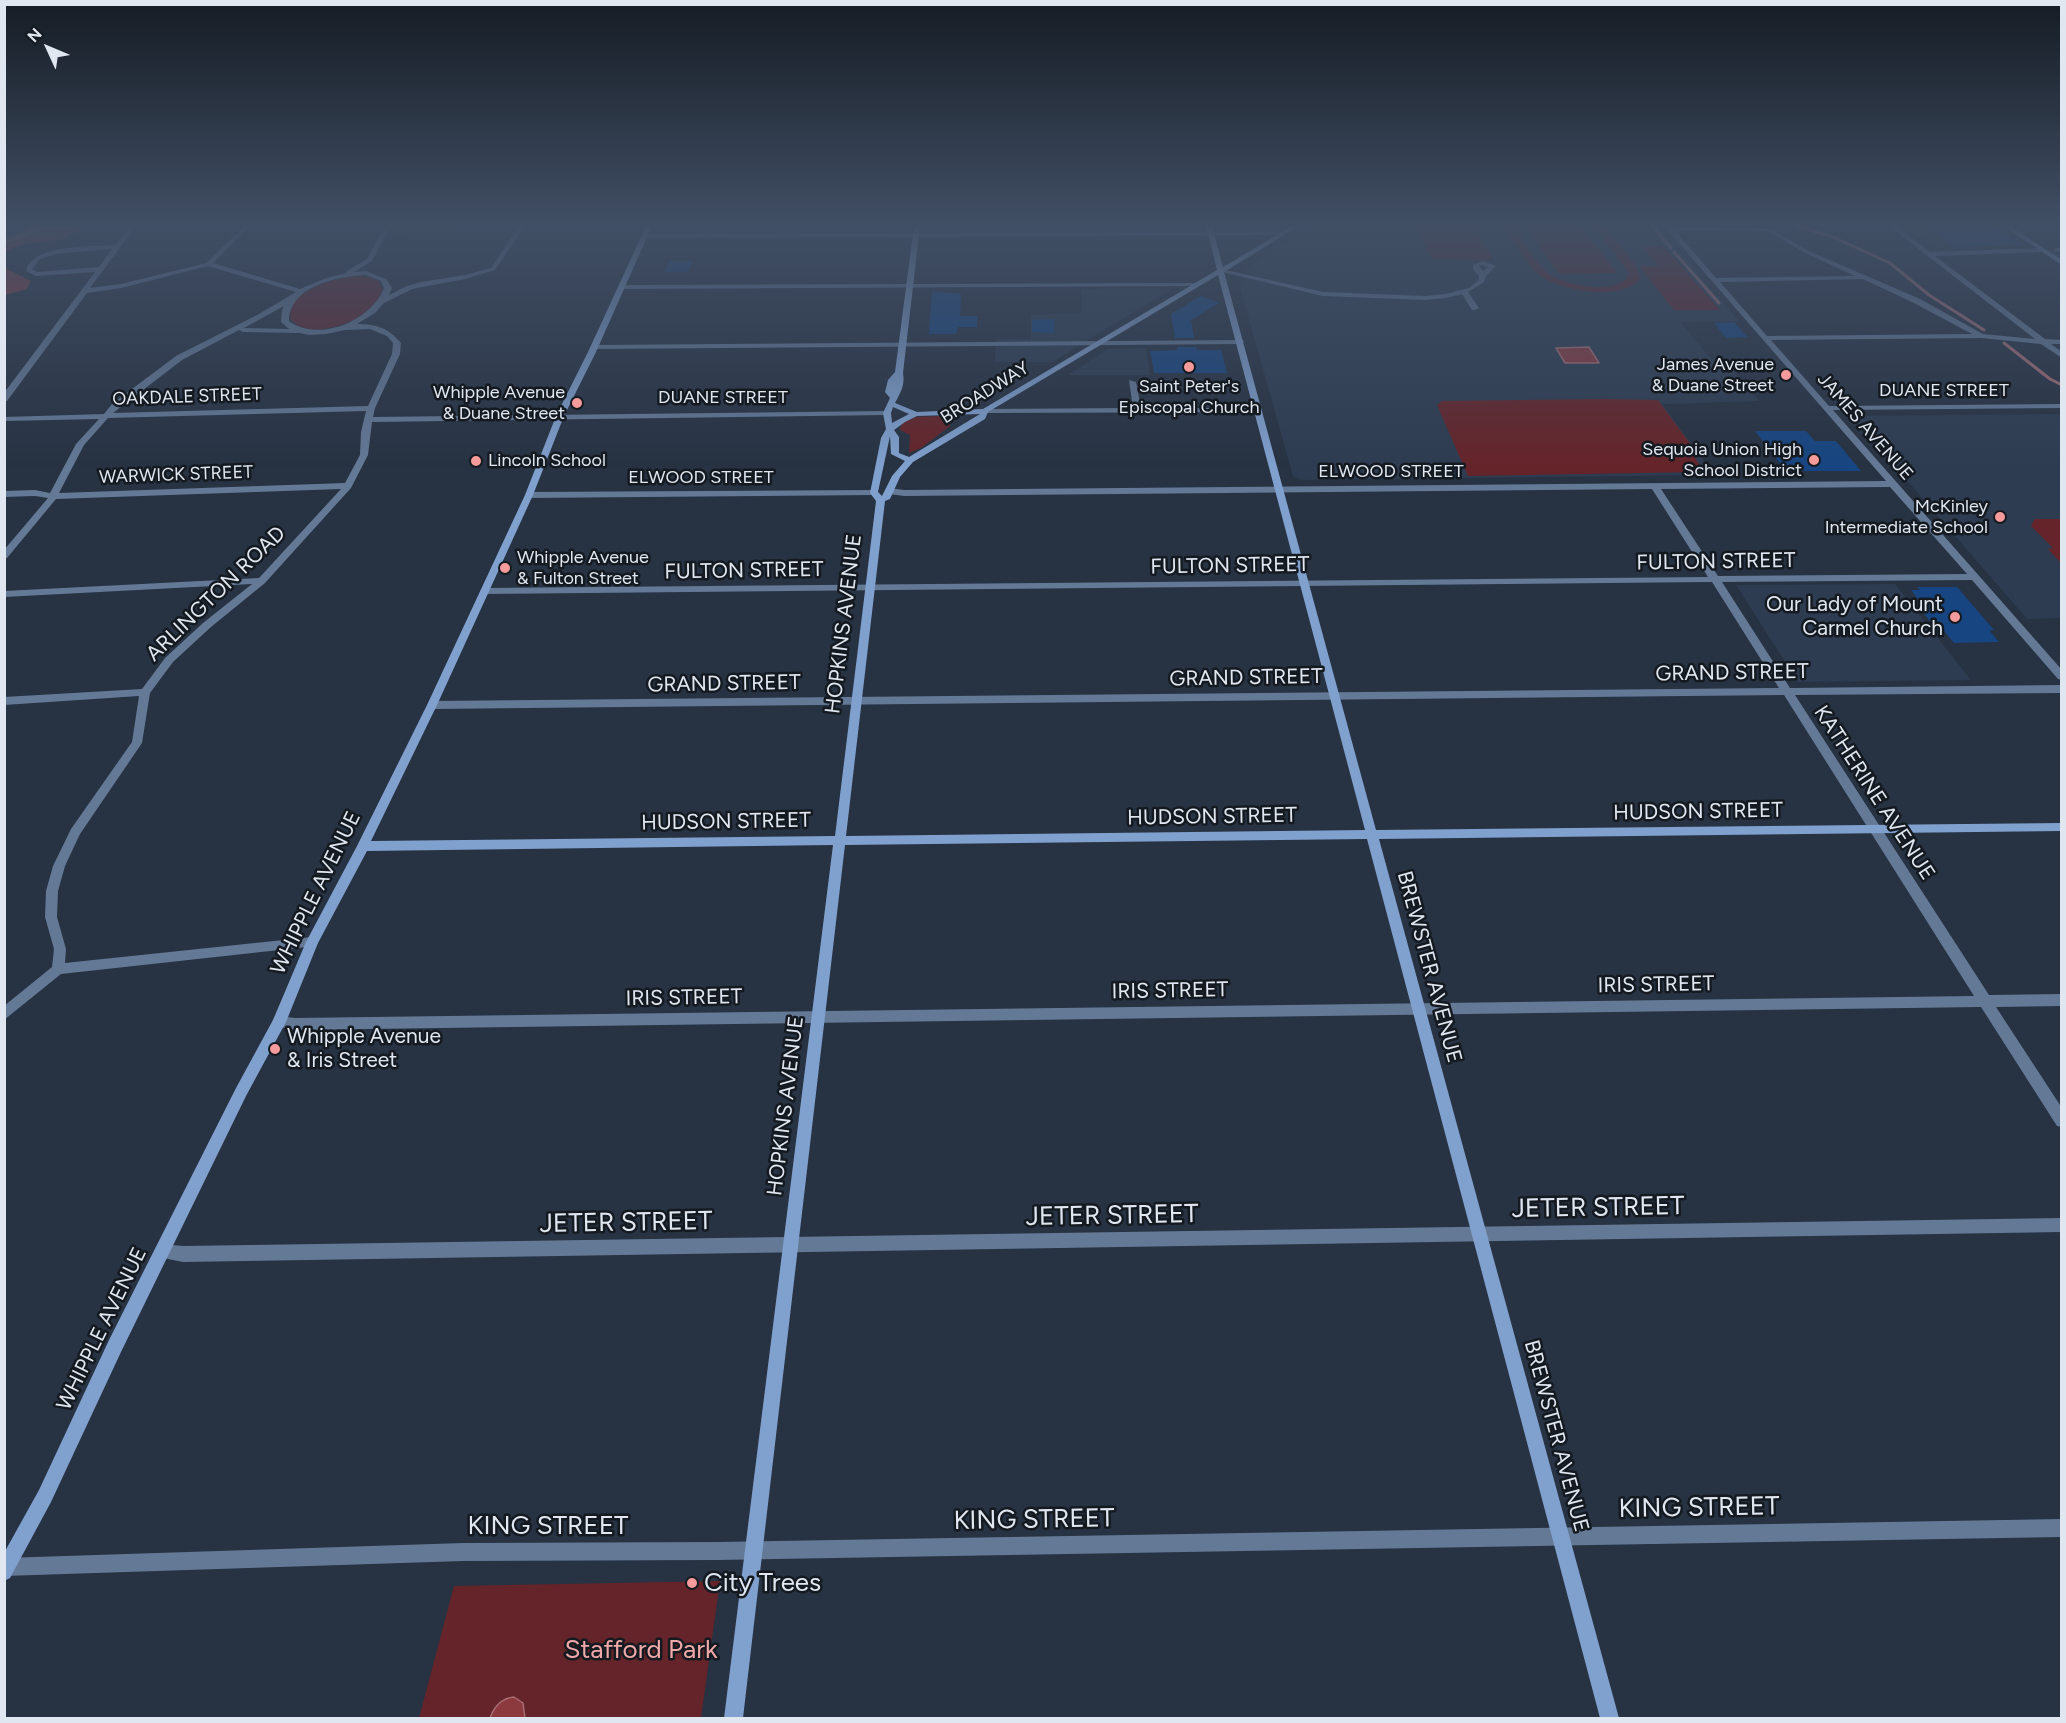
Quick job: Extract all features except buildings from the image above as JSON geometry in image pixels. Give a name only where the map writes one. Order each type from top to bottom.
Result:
[{"type":"street","points":[[4,399],[74,306]]},
{"type":"street","points":[[4,556],[50,502],[80,444],[106,416],[166,367],[279,306]]},
{"type":"street","points":[[288,306],[284,317],[288,326],[300,331]]},
{"type":"street","points":[[224,335],[253,329],[310,332],[330,330],[352,324],[378,306]]},
{"type":"street","points":[[378,327],[374,319],[379,306]]},
{"type":"street","name":"WHIPPLE AVENUE","points":[[5,1569],[45,1496],[115,1346],[241,1092],[279,1022],[312,942],[363,846],[432,705],[529,495],[560,417],[612,306]]},
{"type":"street","points":[[907,306],[899,373],[901,378],[898,393],[887,405],[885,421],[895,437],[895,454],[910,460]]},
{"type":"street","name":"BROADWAY","points":[[890,491],[896,476],[910,460],[982,417],[985,411],[1161,306]]},
{"type":"street","name":"BREWSTER AVENUE","points":[[1230,306],[1610,1719]]},
{"type":"street","name":"JAMES AVENUE","points":[[1738,306],[2061,677]]},
{"type":"street","points":[[1927,306],[1981,336]]},
{"type":"street","points":[[1997,306],[2061,356]]},
{"type":"street","points":[[310,332],[378,327]]},
{"type":"street","name":"ARLINGTON ROAD","points":[[58,969],[60,949],[51,917],[52,891],[59,866],[75,832],[137,743],[145,692],[170,660],[207,625],[262,581],[348,486],[363,455],[371,408],[398,348],[394,338],[378,327]]},
{"type":"street","points":[[1766,338],[1981,336],[2061,342]]},
{"type":"street","points":[[594,347],[1240,342]]},
{"type":"street","points":[[1132,382],[1137,410]]},
{"type":"street","points":[[892,401],[916,414]]},
{"type":"street","name":"DUANE STREET","points":[[1827,408],[2061,406]]},
{"type":"street","name":"OAKDALE STREET","points":[[4,419],[371,408]]},
{"type":"street","points":[[890,429],[916,414],[985,411],[1258,410]]},
{"type":"street","name":"DUANE STREET","points":[[560,417],[886,413]]},
{"type":"street","points":[[937,443],[937,438],[958,426],[957,420],[949,413]]},
{"type":"street","points":[[368,420],[560,417]]},
{"type":"street","name":"HOPKINS AVENUE","points":[[734,1719],[858,702],[871,588],[879,472],[885,438],[890,429]]},
{"type":"street","points":[[878,496],[887,497],[890,491],[883,485],[884,476],[879,472]]},
{"type":"street","name":"ELWOOD STREET","points":[[890,491],[903,493],[1893,484]]},
{"type":"street","name":"WARWICK STREET","points":[[4,494],[35,493],[52,496],[348,486]]},
{"type":"street","name":"KATHERINE AVENUE","points":[[1655,486],[2061,1121]]},
{"type":"street","name":"ELWOOD STREET","points":[[529,495],[878,496]]},
{"type":"street","name":"FULTON STREET","points":[[485,591],[1974,577]]},
{"type":"street","points":[[4,594],[262,581]]},
{"type":"street","name":"GRAND STREET","points":[[432,705],[2061,689]]},
{"type":"street","points":[[4,701],[145,692]]},
{"type":"street","name":"HUDSON STREET","points":[[363,846],[2061,827]]},
{"type":"street","points":[[4,1014],[58,969],[312,942]]},
{"type":"street","name":"IRIS STREET","points":[[279,1022],[295,1024],[2061,1000]]},
{"type":"street","name":"JETER STREET","points":[[163,1252],[183,1254],[2061,1225]]},
{"type":"street","name":"KING STREET","points":[[5,1569],[463,1552],[754,1550],[2061,1528]]},
{"type":"shaded area","points":[[1082,306],[1143,306],[1052,362],[995,362],[996,339],[1031,339],[1031,315],[1082,313]]},
{"type":"shaded area","points":[[1245,306],[1726,306],[1739,321],[1680,322],[1711,359],[1723,359],[1759,401],[1662,404],[1714,475],[1301,480],[1293,476]]},
{"type":"shaded area","points":[[1589,347],[1599,363],[1565,363],[1556,348]]},
{"type":"shaded area","points":[[1146,348],[1150,375],[1068,375],[1108,349]]},
{"type":"shaded area","name":"McKinley Intermediate School","points":[[2061,414],[2061,618],[2027,619],[1851,416]]},
{"type":"shaded area","points":[[1895,584],[1971,680],[1798,682],[1736,585]]},
{"type":"shaded area","points":[[514,1697],[523,1703],[525,1718],[490,1718],[499,1704],[505,1699]]},
{"type":"green space","points":[[293,306],[372,306],[357,318],[343,324],[314,329],[301,327],[291,320]]},
{"type":"green space","points":[[1671,306],[1717,306],[1720,310],[1674,310]]},
{"type":"green space","points":[[1658,400],[1697,453],[1692,454],[1702,468],[1699,472],[1468,476],[1437,405],[1442,401]]},
{"type":"green space","points":[[940,416],[951,421],[950,426],[921,448],[909,453],[910,435],[900,430],[902,423],[916,417]]},
{"type":"green space","points":[[2035,519],[2061,519],[2061,563],[2048,549],[2053,548],[2031,526]]},
{"type":"green space","name":"Stafford Park","points":[[720,1581],[701,1718],[419,1718],[454,1586]]},
{"type":"waterway","points":[[1947,306],[1984,330]]},
{"type":"waterway","points":[[2004,343],[2050,379],[2062,385]]},
{"type":"place","name":"Saint Peter's Episcopal Church","points":[[1189,367]]},
{"type":"place","name":"James Avenue & Duane Street","points":[[1786,375]]},
{"type":"place","name":"Whipple Avenue & Duane Street","points":[[577,403]]},
{"type":"place","name":"Sequoia Union High School District","points":[[1814,460]]},
{"type":"place","name":"Lincoln School","points":[[476,461]]},
{"type":"place","name":"McKinley Intermediate School","points":[[2000,517]]},
{"type":"place","name":"Whipple Avenue & Fulton Street","points":[[505,568]]},
{"type":"place","name":"Our Lady of Mount Carmel Church","points":[[1955,617]]},
{"type":"place","name":"Whipple Avenue & Iris Street","points":[[275,1049]]},
{"type":"place","name":"City Trees","points":[[692,1583]]}]
